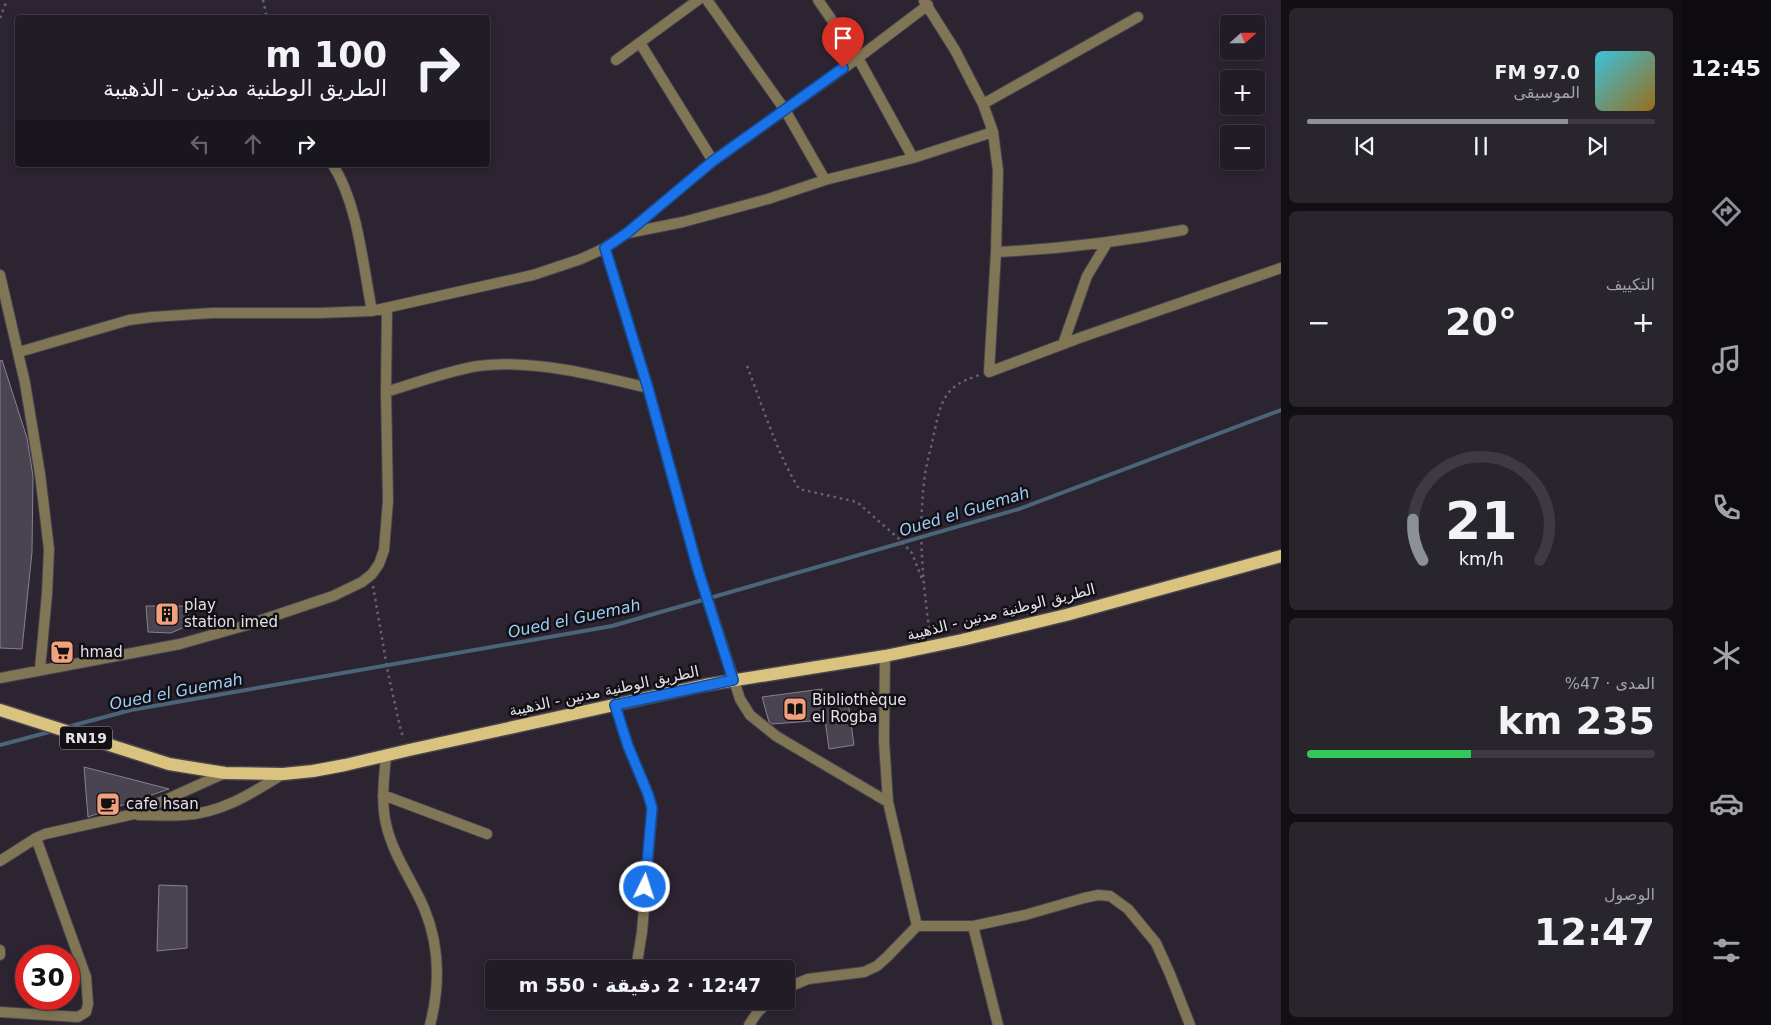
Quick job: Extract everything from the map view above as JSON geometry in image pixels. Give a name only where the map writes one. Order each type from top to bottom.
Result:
[{"type":"main road","name":"الطريق الوطنية مدنين - الذهيبة","points":[[2,711],[169,764],[225,773],[283,774],[346,765],[733,680],[885,656],[932,646],[1066,615],[1279,556]]},
{"type":"street","points":[[616,60],[698,0]]},
{"type":"street","points":[[707,0],[785,110],[825,180]]},
{"type":"street","points":[[818,0],[858,58],[912,158]]},
{"type":"street","points":[[19,352],[129,320],[152,316],[212,313],[372,311],[533,274],[581,258],[605,248],[627,233],[713,161],[858,58],[926,3],[955,50],[983,104],[993,132],[998,171],[996,252],[989,372],[1063,344],[1281,268]]},
{"type":"street","points":[[983,104],[1138,17]]},
{"type":"street","points":[[640,43],[713,161]]},
{"type":"street","points":[[627,233],[683,222],[768,199],[825,180],[912,158],[993,132]]},
{"type":"street","points":[[334,167],[343,183],[351,206],[372,311]]},
{"type":"street","points":[[996,252],[1056,249],[1107,243],[1183,230]]},
{"type":"street","points":[[1063,344],[1087,276],[1107,243]]},
{"type":"street","points":[[605,248],[648,388],[695,561],[733,680],[744,707],[760,725],[776,736],[888,802]]},
{"type":"street","points":[[0,275],[19,352],[36,446],[49,549],[40,669]]},
{"type":"street","points":[[0,678],[180,644],[247,626],[332,596],[362,582],[372,574],[379,564],[384,550],[388,501],[387,308]]},
{"type":"street","points":[[386,392],[461,370],[504,364],[550,368],[648,388]]},
{"type":"street","points":[[885,656],[884,741],[888,802],[917,926]]},
{"type":"street","points":[[615,705],[628,746],[652,808],[642,932],[637,960]]},
{"type":"street","points":[[386,756],[383,794],[386,824],[394,850],[424,908],[436,951],[438,965],[430,1025]]},
{"type":"street","points":[[0,861],[45,834],[134,814],[225,773]]},
{"type":"street","points":[[134,814],[185,816],[210,811],[246,797],[283,774]]},
{"type":"street","points":[[383,794],[487,834]]},
{"type":"street","points":[[0,1012],[78,1017],[86,1012],[88,1004],[86,977],[36,838]]},
{"type":"street","points":[[795,984],[808,979],[864,972],[877,966],[917,926],[973,926],[1024,915],[1084,898],[1105,895],[1114,898],[1142,925],[1156,943],[1190,1025]]},
{"type":"street","points":[[973,926],[998,1025]]},
{"type":"street","points":[[0,950],[0,955]]},
{"type":"street","points":[[749,1025],[760,1010]]},
{"type":"path","points":[[0,18],[6,0]]},
{"type":"path","points":[[263,0],[266,15]]},
{"type":"path","points":[[747,366],[789,473],[799,489],[857,502],[912,553],[923,582]]},
{"type":"path","points":[[932,646],[923,582],[921,529],[924,481],[938,414],[946,397],[952,389],[963,381],[989,372]]},
{"type":"path","points":[[372,574],[378,620],[393,698],[401,731],[409,750]]},
{"type":"building","points":[[2,360],[27,438],[33,476],[32,552],[22,649],[0,648],[0,361]]},
{"type":"building","name":"play station imed","points":[[146,606],[188,606],[189,625],[171,633],[148,632]]},
{"type":"building","points":[[822,689],[822,704],[848,701],[854,745],[829,749],[825,720],[772,724],[769,722],[762,697]]},
{"type":"building","name":"cafe hsan","points":[[84,767],[169,789],[88,817]]},
{"type":"building","points":[[159,885],[187,886],[187,948],[157,951]]},
{"type":"waterway","name":"Oued el Guemah","points":[[67,727],[131,710],[612,626],[1019,509],[1281,410]]},
{"type":"waterway","name":"Oued el Guemah","points":[[0,745],[53,731]]},
{"type":"place","name":"play station imed","points":[[167,614]]},
{"type":"place","name":"hmad","points":[[62,652]]},
{"type":"place","name":"Bibliothèque el Rogba","points":[[795,709]]},
{"type":"place","name":"cafe hsan","points":[[108,804]]},
{"type":"route","points":[[645,887],[652,808],[628,746],[615,705],[678,690],[733,680],[676,496],[648,388],[605,248],[627,233],[713,161],[843,68]]}]
